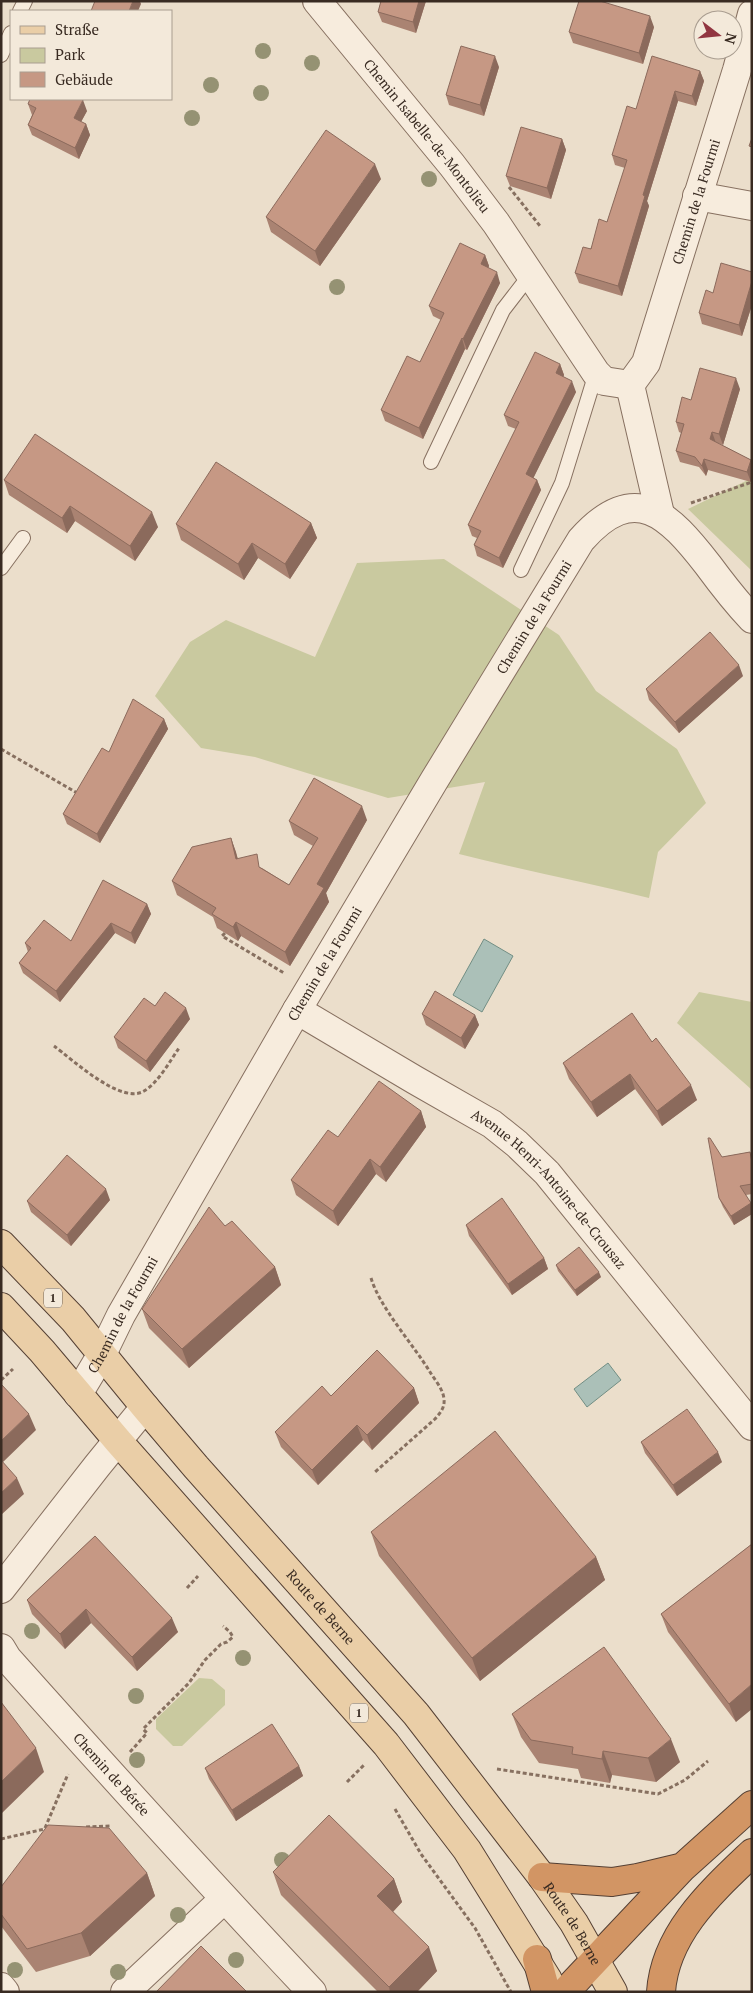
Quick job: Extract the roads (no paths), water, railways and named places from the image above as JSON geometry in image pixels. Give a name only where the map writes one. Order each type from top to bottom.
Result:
[{"type":"highway","points":[[565,1992],[683,1867],[752,1804]]},
{"type":"highway","points":[[661,1992],[670,1956],[680,1934],[698,1907],[752,1853]]},
{"type":"highway","points":[[542,1877],[576,1881],[612,1882],[683,1867]]},
{"type":"highway","points":[[537,1959],[546,1992]]},
{"type":"main road","name":"Route de Berne","points":[[1,1244],[73,1319],[145,1407],[416,1714],[542,1877],[574,1923],[613,1992]]},
{"type":"main road","name":"1","points":[[1,1307],[42,1351],[118,1441],[386,1744],[467,1850],[537,1959],[555,1992]]},
{"type":"street","name":"Chemin Isabelle-de-Montolieu","points":[[317,1],[452,165],[496,223],[596,373]]},
{"type":"street","name":"Chemin de la Fourmi","points":[[630,385],[646,363],[734,79],[752,14]]},
{"type":"street","points":[[697,196],[752,206]]},
{"type":"street","points":[[596,373],[604,380],[630,385],[660,514],[686,536],[752,619]]},
{"type":"street","name":"Chemin de la Fourmi","points":[[78,1394],[102,1354],[121,1315],[297,1010],[435,779],[582,540],[595,525],[611,514],[624,509],[639,509],[660,514]]},
{"type":"street","name":"Avenue Henri-Antoine-de-Crousaz","points":[[297,1010],[492,1124],[517,1144],[547,1173],[752,1426]]},
{"type":"street","points":[[1,1589],[145,1407]]},
{"type":"street","name":"Chemin de Bérée","points":[[1,1648],[13,1665],[224,1899],[312,1992]]},
{"type":"street","points":[[124,1992],[224,1899]]},
{"type":"street","points":[[1,1987],[5,1992]]},
{"type":"lane","points":[[1,55],[10,34]]},
{"type":"lane","points":[[431,462],[503,310],[530,274]]},
{"type":"lane","points":[[521,570],[562,483],[596,373]]},
{"type":"lane","points":[[1,568],[24,538]]}]
